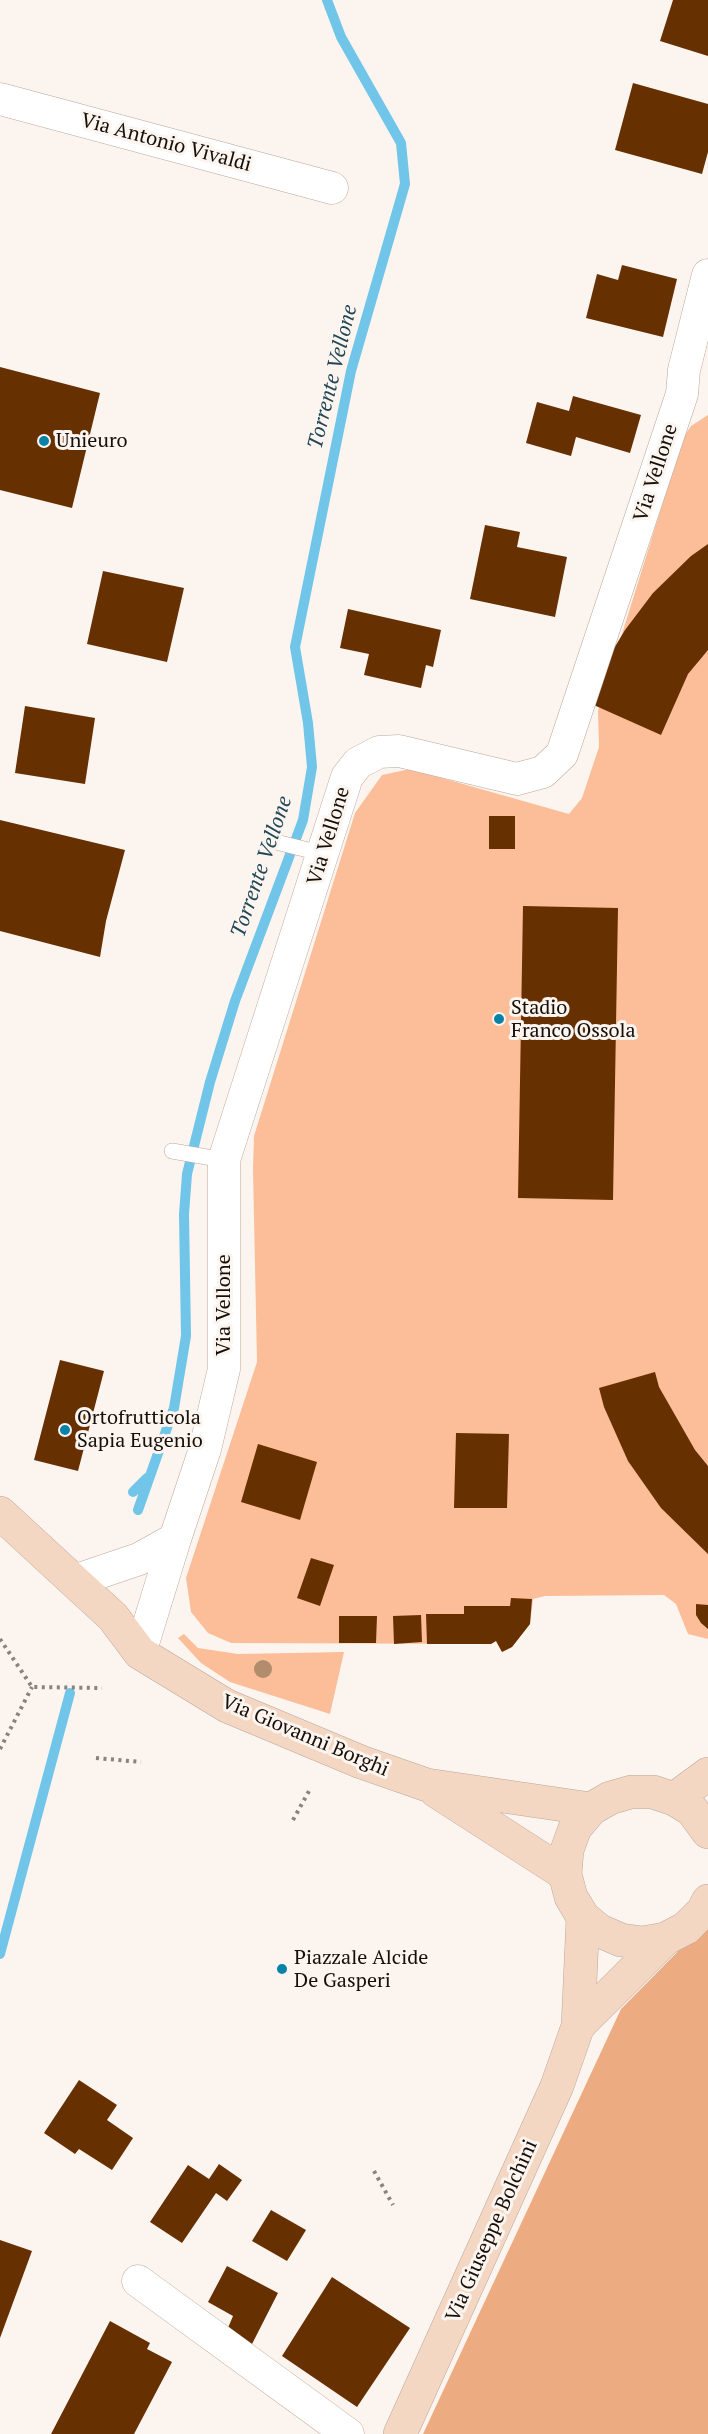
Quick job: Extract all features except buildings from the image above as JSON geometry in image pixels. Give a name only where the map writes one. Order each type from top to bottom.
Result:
[{"type":"main road","name":"Via Giovanni Borghi","points":[[0,1513],[113,1617],[140,1653],[227,1706],[361,1762],[427,1785],[591,1809]]},
{"type":"main road","points":[[674,1799],[708,1774]]},
{"type":"main road","name":"Via Giovanni Borghi","points":[[427,1785],[565,1874]]},
{"type":"main road","points":[[707,1827],[692,1810],[674,1799],[653,1792],[631,1792],[610,1798],[591,1809],[575,1828],[567,1850],[565,1874],[570,1897],[583,1917],[600,1931],[621,1940],[643,1943],[665,1939],[686,1928],[703,1911],[708,1902]]},
{"type":"main road","points":[[578,2026],[583,1917]]},
{"type":"main road","points":[[578,2026],[665,1939]]},
{"type":"main road","name":"Via Giuseppe Bolchini","points":[[400,2434],[557,2086],[578,2026]]},
{"type":"street","name":"Via Antonio Vivaldi","points":[[0,99],[332,188]]},
{"type":"street","name":"Via Vellone","points":[[140,1653],[174,1539],[205,1449],[224,1369],[224,1160],[347,777],[358,763],[379,752],[399,752],[517,779],[543,772],[562,754],[682,394],[696,373],[708,275]]},
{"type":"street","points":[[74,1581],[139,1559],[174,1539]]},
{"type":"street","points":[[138,2281],[348,2434]]},
{"type":"lane","points":[[276,842],[324,854]]},
{"type":"lane","points":[[172,1151],[224,1160]]},
{"type":"path","points":[[0,1639],[32,1688]]},
{"type":"path","points":[[32,1688],[102,1688]]},
{"type":"path","points":[[0,1749],[32,1688]]},
{"type":"path","points":[[96,1758],[141,1762]]},
{"type":"path","points":[[293,1820],[309,1791]]},
{"type":"path","points":[[374,2171],[393,2205]]},
{"type":"shaded area","name":"Stadio Franco Ossola","points":[[708,415],[708,1639],[688,1634],[676,1604],[664,1595],[545,1596],[533,1599],[530,1624],[512,1647],[502,1652],[496,1641],[491,1644],[231,1643],[208,1633],[191,1612],[186,1578],[257,1362],[254,1136],[355,813],[382,775],[410,769],[569,814],[582,798],[599,747],[598,711],[683,438],[691,426]]},
{"type":"shaded area","points":[[184,1634],[198,1648],[238,1654],[344,1652],[330,1714],[230,1682],[201,1663],[178,1638]]},
{"type":"shaded area","points":[[708,1921],[708,2434],[423,2434],[621,2009]]},
{"type":"waterway","name":"Torrente Vellone","points":[[138,1510],[174,1408],[186,1336],[184,1214],[187,1174],[210,1082],[235,1001],[303,820],[312,767],[308,723],[295,647],[351,371],[405,184],[401,143],[341,37],[327,0]]},
{"type":"waterway","points":[[133,1492],[147,1478]]},
{"type":"waterway","name":"Torrente Vellone","points":[[0,1954],[70,1693]]},
{"type":"place","name":"Unieuro","points":[[44,441]]},
{"type":"place","name":"Stadio Franco Ossola","points":[[499,1019]]},
{"type":"place","name":"Ortofrutticola Sapia Eugenio","points":[[65,1430]]},
{"type":"place","name":"Piazzale Alcide De Gasperi","points":[[282,1969]]}]
